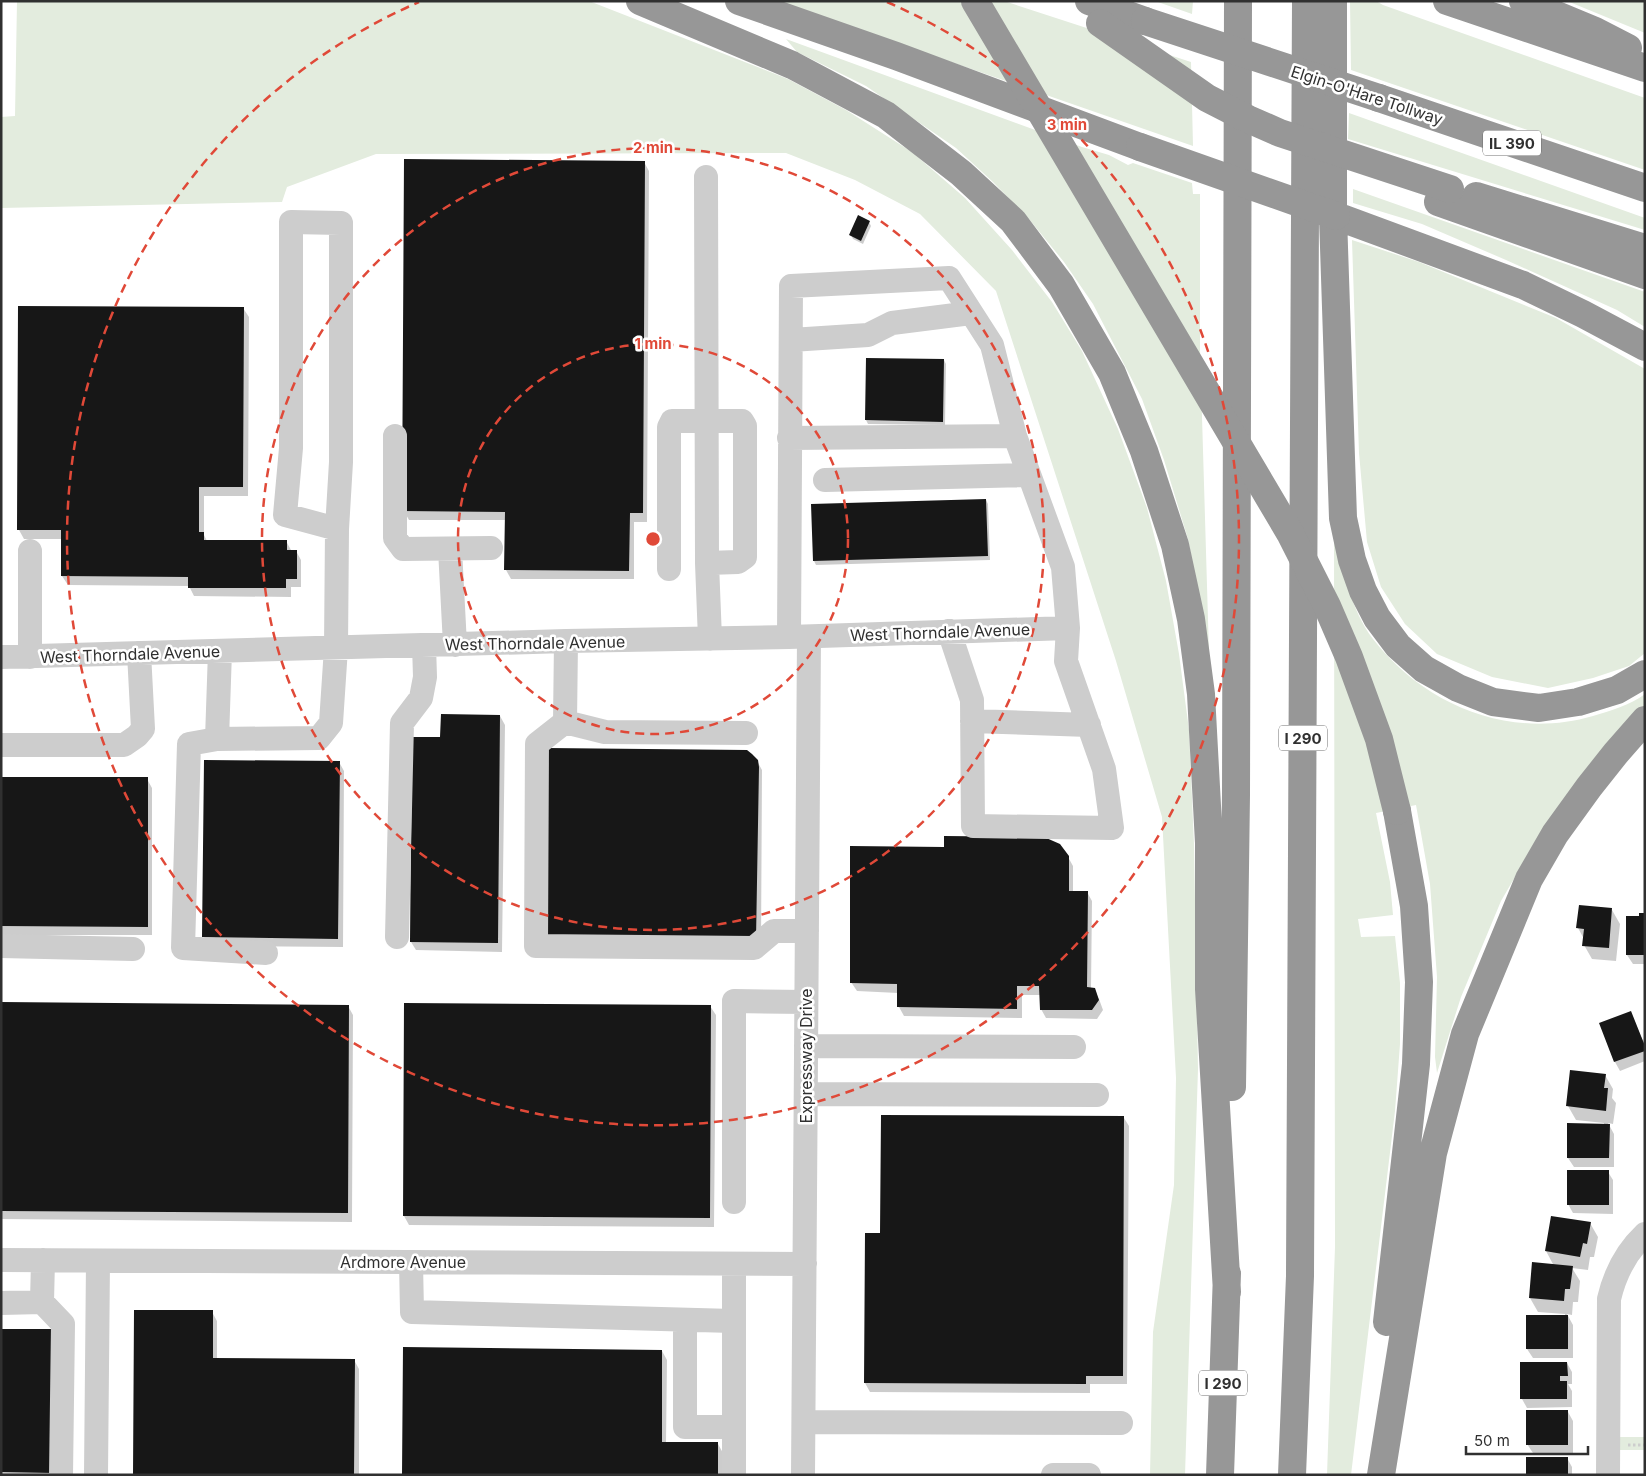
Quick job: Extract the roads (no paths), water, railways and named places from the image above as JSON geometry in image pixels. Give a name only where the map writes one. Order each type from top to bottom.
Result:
[{"type":"highway","points":[[640,1],[801,69],[886,115],[961,173],[1013,221],[1061,284],[1112,373],[1144,451],[1175,545],[1191,619],[1201,694],[1209,843],[1209,989],[1227,1292]]},
{"type":"highway","points":[[739,1],[896,56],[1140,147],[1394,236],[1522,285],[1583,314],[1645,347]]},
{"type":"highway","points":[[975,1],[1290,533],[1327,606],[1349,657],[1379,739],[1397,811],[1414,906],[1419,982],[1416,1064],[1389,1308],[1366,1475]]},
{"type":"highway","points":[[1074,1],[1095,12],[1207,98],[1248,119],[1645,275]]},
{"type":"highway","points":[[1223,1],[1232,154],[1236,281]]},
{"type":"highway","name":"I 290","points":[[1220,1475],[1232,1149],[1236,794],[1238,1]]},
{"type":"highway","name":"I 290","points":[[1292,1475],[1300,1276],[1306,1]]},
{"type":"highway","points":[[1333,1],[1333,217],[1343,518],[1352,560],[1363,590],[1377,618],[1398,646],[1424,670],[1458,688],[1493,702],[1539,708],[1578,702],[1617,690],[1645,674]]},
{"type":"highway","points":[[1447,1],[1645,68]]},
{"type":"highway","points":[[1523,1],[1595,31],[1645,56]]},
{"type":"highway","name":"Elgin-O'Hare Tollway","points":[[1095,12],[1145,21],[1645,188]]},
{"type":"highway","points":[[1444,195],[1645,248]]},
{"type":"highway","points":[[1381,1475],[1433,1153],[1465,1034],[1529,879],[1555,834],[1616,753],[1645,720]]},
{"type":"highway","points":[[1514,916],[1539,884],[1567,838],[1594,803],[1645,746]]},
{"type":"street","points":[[706,177],[707,563],[710,639]]},
{"type":"street","points":[[266,953],[184,948],[188,744],[217,739],[319,738],[331,723],[336,648],[337,529],[341,462],[341,223],[290,222],[290,448],[285,515],[337,529]]},
{"type":"street","name":"Expressway Drive","points":[[803,1475],[807,931],[799,637],[790,438],[791,286],[949,278],[971,313]]},
{"type":"street","points":[[791,340],[868,335],[892,323],[971,313],[992,345],[1015,436],[1063,567],[1068,628],[1066,660],[1104,769],[1112,828],[973,826],[972,700],[949,631]]},
{"type":"street","points":[[669,569],[669,427],[672,421],[742,421],[745,426],[745,558],[738,562],[707,563]]},
{"type":"street","points":[[395,436],[395,538],[403,549],[491,548]]},
{"type":"street","points":[[790,438],[1015,436]]},
{"type":"street","points":[[825,480],[1029,475]]},
{"type":"street","points":[[669,508],[707,507]]},
{"type":"street","points":[[450,548],[455,644]]},
{"type":"street","points":[[30,552],[30,657]]},
{"type":"street","name":"West Thorndale Avenue","points":[[1,657],[566,641],[799,637],[1068,628]]},
{"type":"street","points":[[565,722],[566,641]]},
{"type":"street","points":[[397,937],[402,723],[421,698],[424,676],[424,645]]},
{"type":"street","points":[[217,739],[220,651]]},
{"type":"street","points":[[1,745],[124,745],[143,729],[139,653]]},
{"type":"street","points":[[972,721],[1089,725]]},
{"type":"street","points":[[565,722],[537,744],[536,946],[754,948],[774,931],[807,931]]},
{"type":"street","points":[[565,722],[606,732],[746,733]]},
{"type":"street","points":[[1,946],[133,949]]},
{"type":"street","points":[[734,1202],[734,1001],[806,1002]]},
{"type":"street","points":[[806,1046],[1074,1047]]},
{"type":"street","points":[[806,1094],[1097,1095]]},
{"type":"street","points":[[1608,1475],[1609,1298],[1613,1282],[1624,1258],[1645,1234]]},
{"type":"street","name":"Ardmore Avenue","points":[[1,1260],[805,1264]]},
{"type":"street","points":[[43,1260],[42,1302],[63,1324],[61,1475]]},
{"type":"street","points":[[96,1475],[98,1261]]},
{"type":"street","points":[[410,1262],[412,1312],[733,1320]]},
{"type":"street","points":[[734,1264],[734,1475]]},
{"type":"street","points":[[1,1303],[42,1302]]},
{"type":"street","points":[[685,1320],[685,1427],[734,1427]]},
{"type":"street","points":[[804,1422],[1121,1423]]},
{"type":"street","points":[[1053,1475],[1089,1475]]}]
